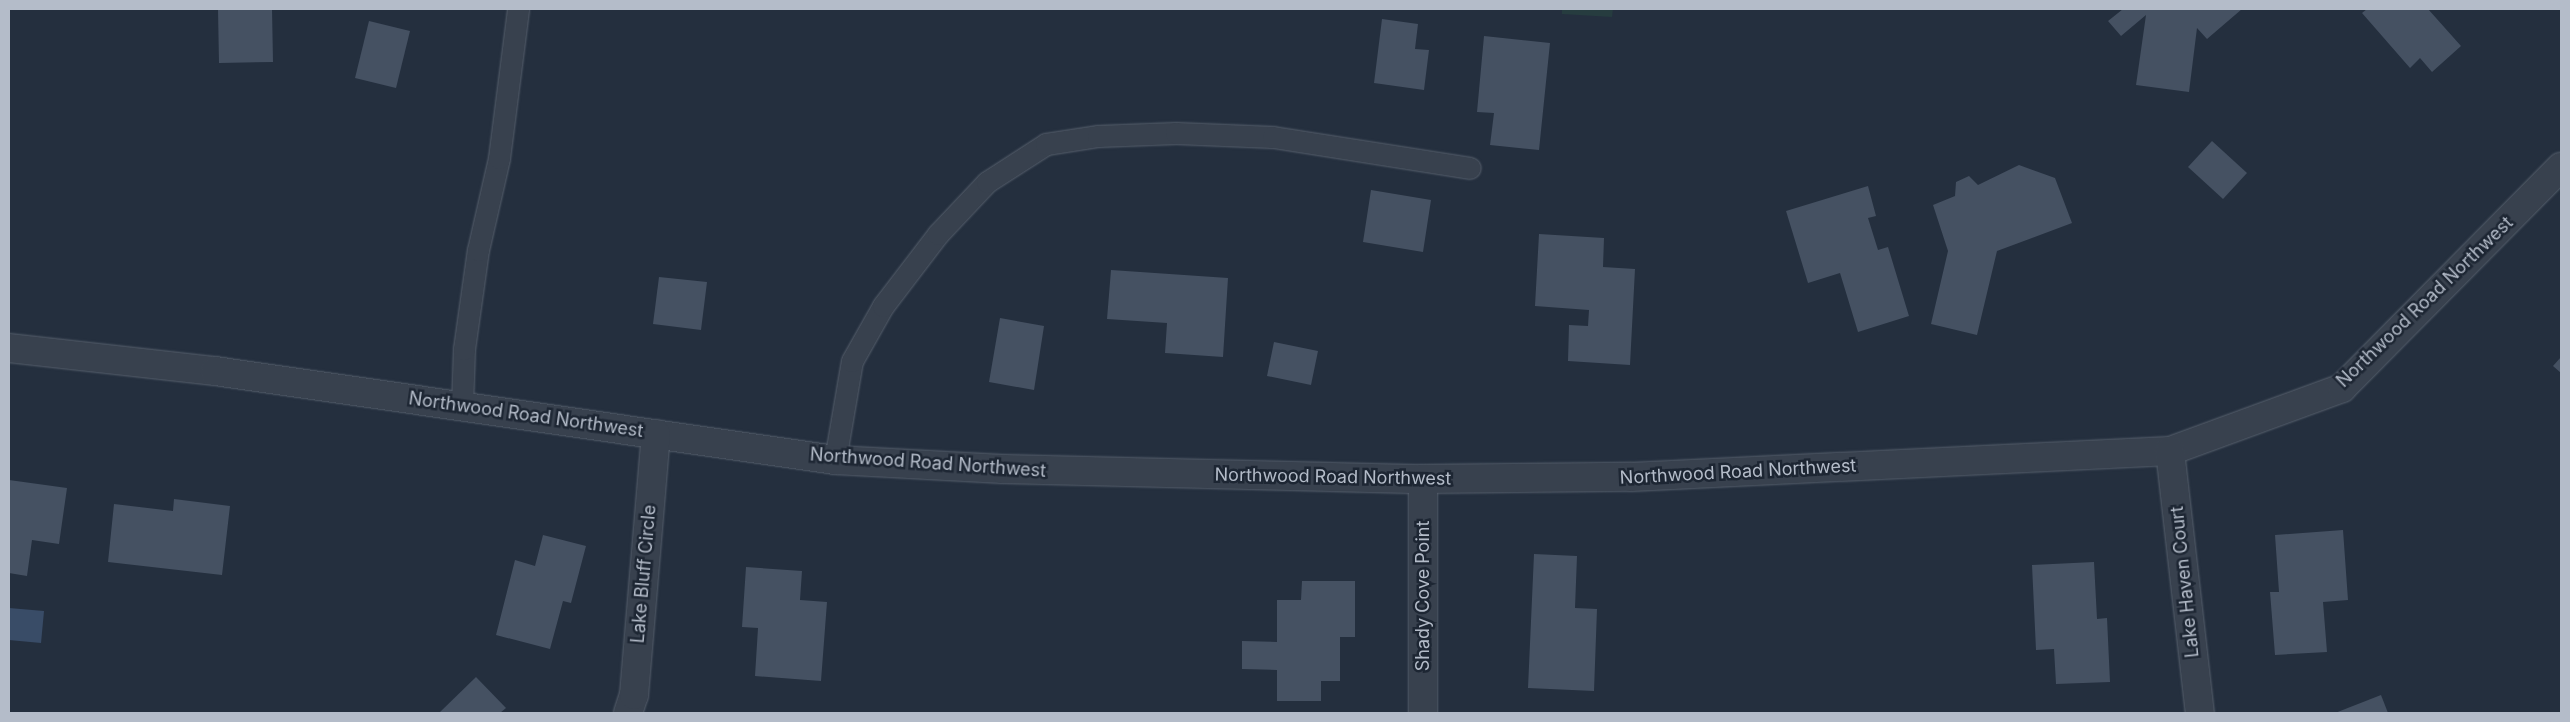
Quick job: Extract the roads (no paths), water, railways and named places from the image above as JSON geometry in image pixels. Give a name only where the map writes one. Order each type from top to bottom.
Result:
[{"type":"street","name":"Northwood Road Northwest","points":[[9,348],[215,371],[835,460],[1003,469],[1423,479],[1632,477],[2170,451],[2342,388],[2561,167]]},
{"type":"street","name":"Lake Bluff Circle","points":[[628,713],[634,695],[656,434]]},
{"type":"street","name":"Lake Haven Court","points":[[2170,451],[2200,713]]},
{"type":"street","name":"Shady Cove Point","points":[[1423,479],[1423,713]]},
{"type":"lane","points":[[462,406],[464,349],[478,250],[499,158],[518,9]]},
{"type":"lane","points":[[835,460],[852,362],[883,306],[938,234],[987,182],[1046,144],[1098,136],[1176,133],[1273,137],[1470,168]]},
{"type":"water","points":[[9,608],[44,611],[41,643],[9,640]]}]
